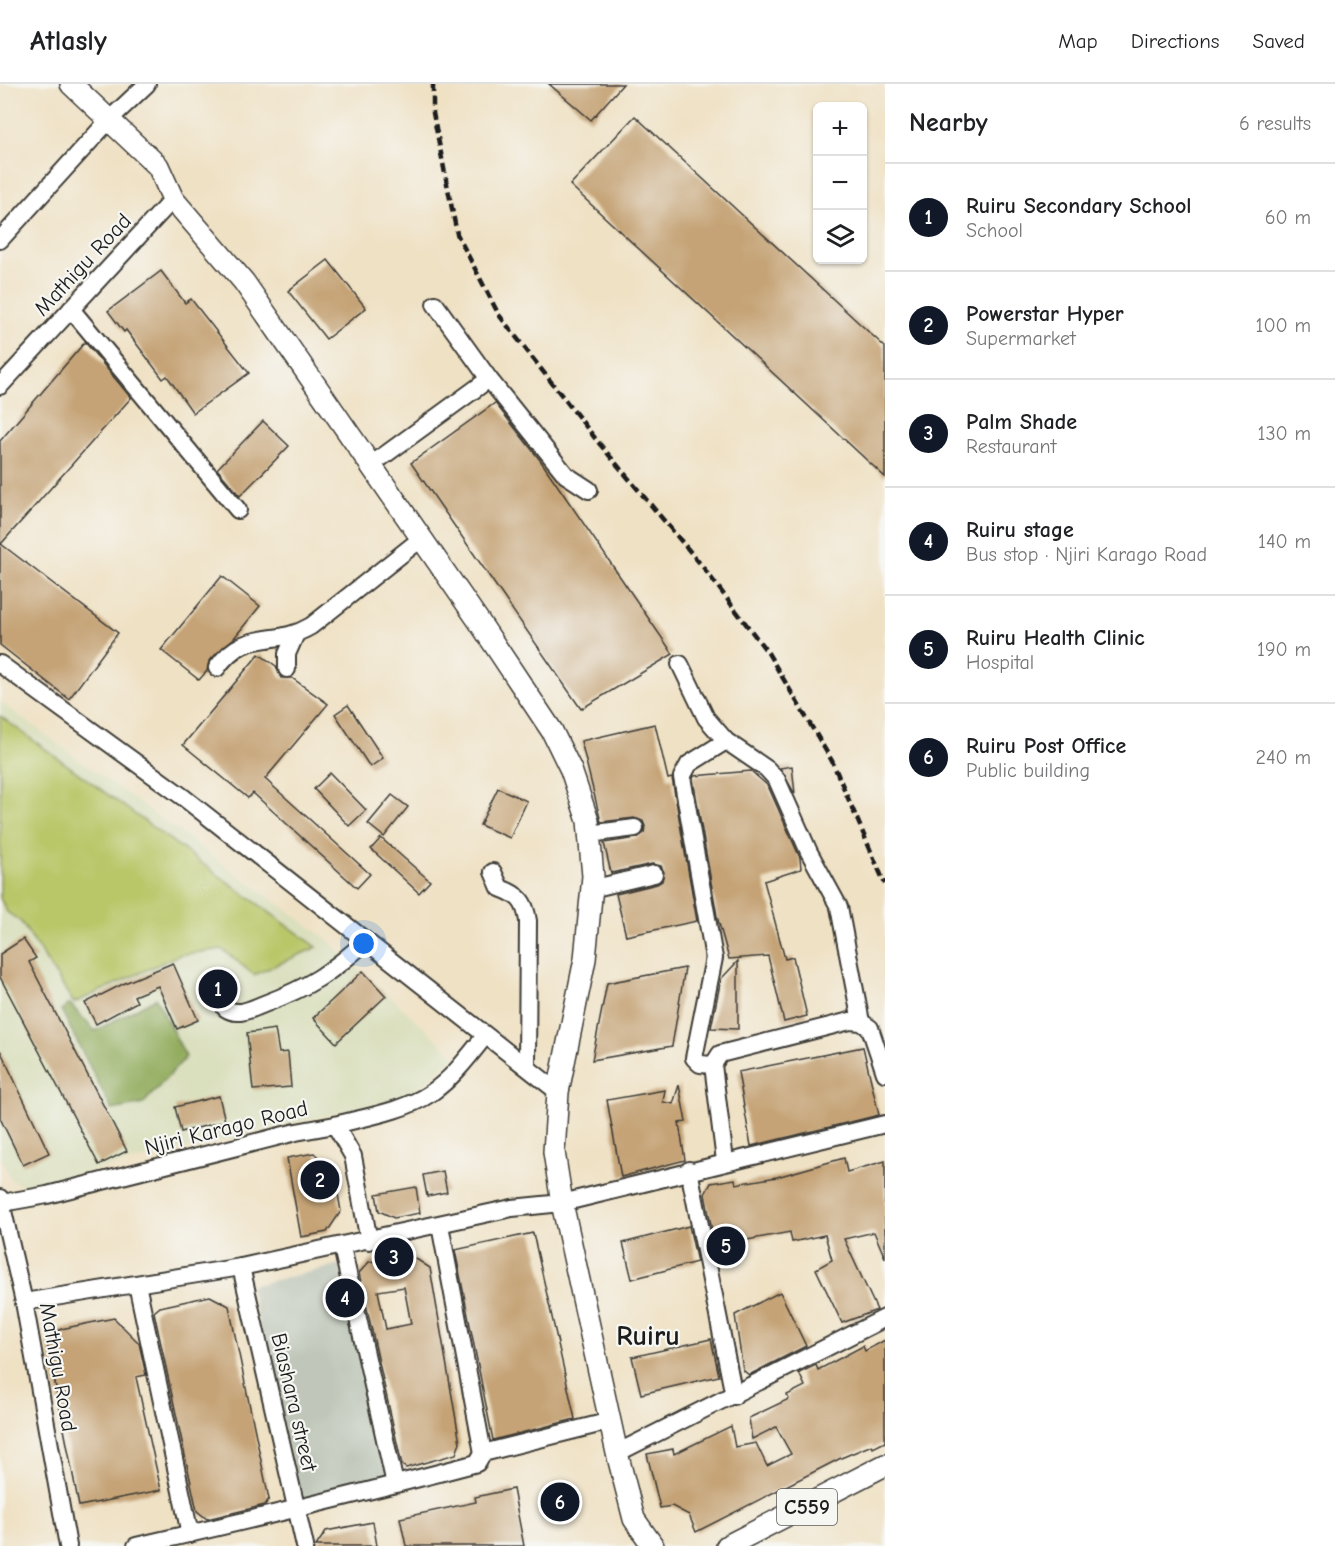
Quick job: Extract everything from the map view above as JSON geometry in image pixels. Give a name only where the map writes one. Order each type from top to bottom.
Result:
[{"type":"main road","points":[[71,84],[158,166],[173,199],[244,282],[422,538],[552,731],[572,770],[588,821],[591,889],[585,959],[558,1092],[554,1152],[561,1203],[617,1453],[634,1519],[653,1546]]},
{"type":"main road","name":"C559","points":[[727,1546],[885,1465]]},
{"type":"main road","points":[[631,1546],[634,1519]]},
{"type":"street","points":[[0,240],[110,119],[147,84]]},
{"type":"street","name":"Mathigu Road","points":[[0,386],[173,199]]},
{"type":"street","points":[[435,304],[489,379],[566,475],[589,490]]},
{"type":"street","points":[[71,309],[238,510]]},
{"type":"street","points":[[371,465],[489,379]]},
{"type":"street","points":[[217,668],[226,654],[246,643],[295,636],[311,626],[422,538]]},
{"type":"street","points":[[287,669],[287,654],[295,636]]},
{"type":"street","points":[[0,664],[183,797],[558,1092]]},
{"type":"street","points":[[680,664],[706,718],[726,741],[767,769],[777,780],[809,852],[839,907],[861,1022]]},
{"type":"street","points":[[713,1065],[700,1064],[694,1058],[714,958],[682,777],[689,764],[726,741]]},
{"type":"street","points":[[589,834],[636,828]]},
{"type":"street","points":[[493,872],[500,888],[515,894],[525,904],[527,912],[527,1066]]},
{"type":"street","points":[[591,889],[654,874]]},
{"type":"street","points":[[225,1008],[242,1012],[303,989],[330,972],[366,941]]},
{"type":"street","points":[[725,1161],[713,1065],[720,1054],[730,1049],[850,1021],[861,1022],[870,1028],[885,1073]]},
{"type":"street","points":[[335,1125],[393,1110],[430,1094],[452,1075],[485,1036]]},
{"type":"street","points":[[24,1302],[241,1267],[342,1247],[512,1208],[561,1203],[725,1161],[885,1124]]},
{"type":"street","name":"Njiri Karago Road","points":[[1,1201],[80,1187],[296,1132],[335,1125],[353,1156],[369,1241]]},
{"type":"street","points":[[689,1170],[734,1396]]},
{"type":"street","name":"Mathigu Road","points":[[1,1201],[24,1302],[69,1546]]},
{"type":"street","points":[[136,1546],[297,1510],[477,1463],[483,1453],[440,1225]]},
{"type":"street","points":[[342,1247],[395,1484]]},
{"type":"street","name":"Biashara street","points":[[241,1267],[305,1546]]},
{"type":"street","points":[[137,1284],[190,1534]]},
{"type":"street","points":[[617,1453],[885,1318]]},
{"type":"street","points":[[483,1453],[610,1421]]},
{"type":"shaded area","points":[[0,702],[328,940],[455,1056],[410,1096],[25,1187],[11,1180],[0,1155]]},
{"type":"shaded area","points":[[340,1265],[391,1481],[300,1502],[250,1286]]},
{"type":"green space","points":[[0,716],[317,947],[254,975],[222,949],[179,955],[74,1003],[21,922],[7,912],[0,898]]},
{"type":"green space","points":[[156,998],[186,1057],[143,1104],[112,1110],[61,1010],[70,1004],[95,1031]]},
{"type":"building","points":[[549,84],[623,84],[591,120]]},
{"type":"building","points":[[635,116],[885,347],[885,477],[570,185]]},
{"type":"building","points":[[328,260],[366,308],[326,339],[288,291]]},
{"type":"building","points":[[161,271],[185,303],[191,299],[249,373],[193,413],[167,376],[163,379],[126,330],[124,332],[108,311]]},
{"type":"building","points":[[85,342],[131,398],[1,544],[118,633],[69,699],[0,645],[0,441]]},
{"type":"building","points":[[495,403],[540,460],[673,654],[581,709],[411,463]]},
{"type":"building","points":[[263,421],[289,446],[240,496],[217,469]]},
{"type":"building","points":[[222,576],[260,606],[234,638],[209,661],[207,671],[199,680],[161,650]]},
{"type":"building","points":[[259,654],[276,666],[281,678],[292,678],[328,704],[265,779],[370,874],[357,888],[253,793],[248,798],[183,745]]},
{"type":"building","points":[[348,705],[383,758],[370,767],[335,714]]},
{"type":"building","points":[[655,724],[668,779],[672,778],[697,921],[626,936],[616,894],[657,884],[662,881],[664,872],[661,866],[652,864],[611,873],[604,843],[637,838],[644,833],[645,826],[643,821],[634,818],[601,822],[581,741]]},
{"type":"building","points":[[792,766],[795,794],[780,768]]},
{"type":"building","points":[[751,771],[768,786],[800,858],[801,869],[764,881],[785,959],[793,957],[807,1016],[784,1022],[768,956],[729,959],[717,916],[693,779],[694,776]]},
{"type":"building","points":[[330,773],[366,810],[349,826],[314,789]]},
{"type":"building","points":[[498,788],[527,801],[510,838],[480,825]]},
{"type":"building","points":[[392,795],[408,807],[384,837],[368,824]]},
{"type":"building","points":[[381,838],[430,881],[419,893],[371,849]]},
{"type":"building","points":[[23,939],[36,958],[29,962],[127,1151],[99,1165],[0,977],[0,954]]},
{"type":"building","points":[[738,961],[738,1029],[711,1028],[721,979]]},
{"type":"building","points":[[173,963],[198,1020],[177,1029],[158,986],[134,996],[137,1002],[96,1024],[85,1003]]},
{"type":"building","points":[[685,968],[672,1046],[592,1060],[607,983]]},
{"type":"building","points":[[363,971],[386,996],[336,1043],[313,1018]]},
{"type":"building","points":[[275,1029],[279,1053],[288,1052],[291,1087],[253,1090],[247,1033]]},
{"type":"building","points":[[863,1047],[879,1115],[751,1146],[738,1072]]},
{"type":"building","points":[[0,1050],[49,1153],[23,1165],[0,1118]]},
{"type":"building","points":[[679,1085],[686,1122],[679,1123],[685,1160],[621,1177],[607,1100],[665,1090],[663,1102],[673,1104]]},
{"type":"building","points":[[219,1096],[225,1121],[181,1132],[175,1107]]},
{"type":"building","points":[[314,1153],[334,1172],[341,1211],[327,1232],[301,1237],[287,1158]]},
{"type":"building","points":[[844,1158],[847,1172],[885,1161],[885,1258],[874,1232],[844,1239],[877,1310],[842,1323],[816,1269],[832,1260],[825,1235],[792,1242],[790,1232],[715,1246],[705,1194],[711,1183],[735,1179],[736,1184],[777,1177]]},
{"type":"building","points":[[443,1171],[447,1192],[427,1196],[423,1175]]},
{"type":"building","points":[[416,1187],[420,1213],[394,1218],[379,1211],[376,1194]]},
{"type":"building","points":[[689,1226],[697,1262],[632,1279],[623,1243]]},
{"type":"building","points":[[533,1233],[575,1419],[493,1440],[455,1250]]},
{"type":"building","points":[[410,1255],[430,1268],[460,1443],[456,1454],[406,1468],[402,1465],[359,1273],[369,1262]],"holes":[[[404,1287],[411,1324],[386,1329],[378,1291]]]},
{"type":"building","points":[[780,1292],[806,1346],[749,1375],[743,1370],[735,1315]]},
{"type":"building","points":[[210,1296],[229,1306],[269,1499],[265,1505],[207,1519],[197,1511],[154,1312],[160,1307]]},
{"type":"building","points":[[114,1318],[139,1343],[146,1375],[136,1377],[161,1490],[79,1506],[47,1342],[61,1329]]},
{"type":"building","points":[[711,1339],[719,1376],[641,1394],[632,1357]]},
{"type":"building","points":[[885,1340],[885,1442],[841,1458],[696,1532],[689,1515],[672,1506],[660,1508],[647,1454],[673,1449],[674,1454],[731,1426],[735,1447],[756,1443],[767,1466],[791,1454],[776,1427],[752,1439],[749,1418],[789,1399],[787,1395],[805,1386],[799,1373],[816,1365],[818,1370],[863,1346],[865,1351]]},
{"type":"building","points":[[513,1489],[524,1546],[406,1546],[400,1518],[476,1502],[475,1497]]},
{"type":"building","points":[[373,1522],[377,1546],[316,1546],[326,1531]]},
{"type":"railway","points":[[433,84],[433,113],[457,234],[499,315],[598,442],[703,567],[768,653],[832,761],[885,884]]},
{"type":"place","name":"Ruiru Secondary School","points":[[218,989]]},
{"type":"place","name":"Powerstar Hyper","points":[[320,1180]]},
{"type":"place","name":"Ruiru Health Clinic","points":[[726,1246]]},
{"type":"place","name":"Palm Shade","points":[[394,1257]]},
{"type":"place","name":"Ruiru stage","points":[[345,1298]]},
{"type":"place","name":"Ruiru Post Office","points":[[560,1502]]},
{"type":"district","name":"Ruiru","points":[[648,1335]]}]
